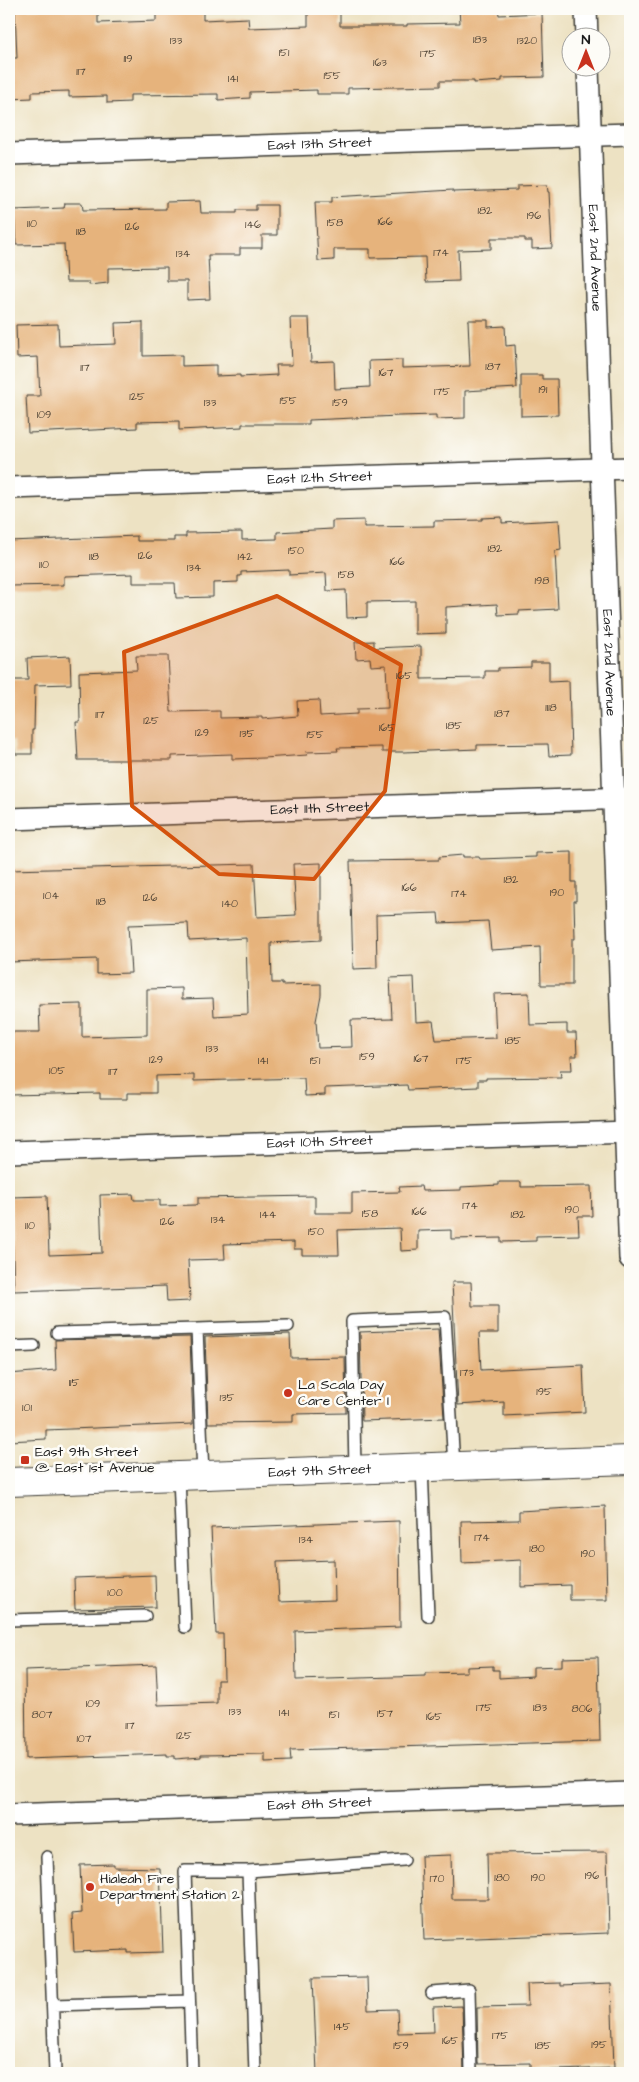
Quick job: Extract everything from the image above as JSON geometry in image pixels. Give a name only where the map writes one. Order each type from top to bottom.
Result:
[{"type":"main road","name":"East 9th Street","points":[[9,1482],[630,1460]]},
{"type":"street","points":[[586,9],[587,28]]},
{"type":"street","name":"East 2nd Avenue","points":[[588,78],[602,469],[622,799],[630,1258]]},
{"type":"street","name":"East 13th Street","points":[[9,154],[630,134]]},
{"type":"street","name":"East 12th Street","points":[[9,488],[630,468]]},
{"type":"street","name":"East 11th Street","points":[[9,820],[622,799]]},
{"type":"street","name":"East 10th Street","points":[[9,1152],[628,1132]]},
{"type":"street","name":"East 8th Street","points":[[9,1815],[630,1793]]},
{"type":"lane","points":[[355,1469],[352,1321],[445,1317],[454,1466]]},
{"type":"lane","points":[[57,1333],[288,1326]]},
{"type":"lane","points":[[185,1627],[196,1329]]},
{"type":"lane","points":[[9,1347],[34,1346]]},
{"type":"lane","points":[[422,1467],[428,1616]]},
{"type":"lane","points":[[9,1620],[145,1616]]},
{"type":"lane","points":[[47,1857],[55,2073]]},
{"type":"lane","points":[[192,2073],[185,1871],[248,1871],[404,1860]]},
{"type":"lane","points":[[248,1871],[255,2073]]},
{"type":"lane","points":[[432,1993],[469,1990],[471,2073]]},
{"type":"lane","points":[[53,2006],[189,2001]]},
{"type":"highlighted area","points":[[277,596],[401,665],[385,791],[314,879],[219,874],[132,806],[124,652]]},
{"type":"building","points":[[15,9],[98,9],[98,23],[156,21],[156,9],[194,9],[194,11],[203,11],[203,20],[248,18],[249,28],[308,26],[308,9],[340,9],[340,26],[407,26],[407,24],[460,23],[459,9],[498,9],[499,15],[542,13],[544,77],[502,78],[502,81],[474,83],[474,81],[440,81],[440,86],[348,88],[348,94],[317,94],[317,90],[250,92],[250,98],[218,100],[218,94],[130,95],[130,102],[107,103],[107,96],[69,97],[69,91],[32,92],[32,98],[9,99],[9,58],[17,58]]},
{"type":"building","points":[[547,185],[552,248],[532,249],[532,241],[525,241],[525,238],[491,238],[491,249],[458,250],[459,281],[426,282],[425,257],[370,258],[370,249],[334,249],[334,260],[318,261],[315,202],[332,202],[332,197],[453,190],[453,192],[517,190],[517,186]]},
{"type":"building","points":[[200,201],[201,213],[237,213],[237,210],[256,210],[256,205],[277,205],[277,235],[262,235],[262,248],[240,248],[240,255],[208,255],[210,299],[187,300],[187,281],[167,281],[167,267],[108,268],[108,283],[89,285],[89,282],[66,282],[64,244],[16,245],[14,210],[64,208],[65,203],[82,203],[83,210],[166,209],[166,202]]},
{"type":"building","points":[[290,318],[309,318],[311,362],[334,361],[335,389],[370,387],[369,361],[402,360],[402,368],[470,366],[468,320],[488,320],[488,327],[505,326],[506,346],[515,345],[517,388],[465,391],[465,418],[436,419],[436,415],[399,416],[309,420],[309,424],[242,424],[242,427],[179,430],[179,421],[137,422],[137,428],[28,433],[26,396],[40,396],[38,357],[17,358],[16,325],[58,324],[59,346],[116,344],[115,323],[143,322],[143,356],[182,355],[182,366],[216,365],[216,376],[240,375],[240,377],[277,375],[276,365],[292,365]]},
{"type":"building","points":[[521,375],[542,375],[542,379],[557,379],[558,415],[521,416]]},
{"type":"building","points":[[502,517],[502,523],[559,520],[561,550],[555,551],[558,609],[519,611],[519,614],[498,615],[497,604],[446,607],[446,633],[415,634],[415,601],[367,602],[367,617],[347,618],[346,590],[327,591],[326,573],[289,575],[289,570],[241,572],[241,576],[238,576],[238,582],[213,583],[213,597],[176,598],[175,583],[133,583],[133,574],[64,576],[64,585],[9,586],[9,541],[137,536],[137,541],[174,541],[174,537],[186,537],[186,533],[242,532],[242,540],[277,539],[277,532],[332,529],[332,521],[364,520],[364,527],[434,526],[434,521],[482,520],[482,518]]},
{"type":"building","points":[[374,641],[374,648],[421,646],[421,679],[485,678],[485,671],[498,671],[498,668],[531,667],[531,662],[549,662],[549,682],[569,681],[571,755],[549,756],[548,744],[477,745],[477,749],[404,752],[382,752],[382,747],[337,748],[338,751],[306,752],[307,755],[264,758],[232,759],[232,754],[172,756],[172,760],[78,760],[76,722],[80,722],[79,672],[137,670],[136,656],[168,656],[171,712],[220,711],[220,718],[262,717],[262,719],[298,716],[297,701],[319,700],[320,716],[357,714],[357,709],[388,708],[386,665],[371,666],[370,658],[356,659],[355,642]]},
{"type":"building","points":[[70,656],[71,684],[35,685],[32,754],[15,754],[14,741],[9,741],[9,680],[28,680],[27,658]]},
{"type":"building","points":[[572,852],[572,882],[576,882],[576,901],[574,901],[575,939],[572,939],[572,985],[541,985],[540,947],[491,950],[488,921],[439,923],[438,913],[376,915],[377,968],[353,969],[350,861],[439,860],[439,857],[463,855],[463,857],[479,857],[480,859],[536,857],[536,853]]},
{"type":"building","points":[[321,863],[321,940],[271,943],[272,983],[282,983],[282,985],[321,984],[316,1021],[318,1048],[352,1047],[351,1020],[392,1019],[390,978],[414,977],[416,1022],[433,1021],[436,1040],[496,1038],[494,994],[529,993],[530,1025],[567,1024],[567,1033],[576,1033],[577,1056],[571,1056],[572,1070],[560,1070],[561,1077],[486,1078],[486,1080],[478,1080],[478,1087],[408,1090],[407,1085],[325,1088],[325,1095],[305,1096],[304,1078],[194,1081],[194,1075],[156,1076],[156,1093],[127,1093],[127,1099],[100,1099],[100,1093],[9,1095],[9,1032],[40,1032],[39,1005],[82,1004],[82,1037],[147,1035],[147,989],[182,988],[182,999],[213,998],[214,1016],[248,1014],[246,938],[189,941],[188,923],[128,925],[131,973],[97,974],[97,959],[9,962],[9,870],[254,864],[257,917],[296,915],[293,864]]},
{"type":"building","points":[[499,1182],[521,1182],[521,1187],[591,1186],[592,1216],[578,1216],[579,1235],[536,1236],[536,1241],[501,1242],[501,1238],[451,1239],[451,1230],[418,1231],[418,1250],[401,1251],[400,1228],[338,1230],[339,1255],[302,1255],[302,1249],[294,1249],[294,1242],[224,1244],[225,1259],[188,1260],[190,1301],[167,1302],[166,1286],[14,1291],[11,1197],[47,1196],[49,1255],[102,1253],[100,1195],[133,1194],[134,1200],[160,1200],[160,1206],[196,1205],[198,1204],[198,1198],[315,1196],[315,1213],[352,1213],[352,1193],[400,1192],[399,1187],[421,1186],[422,1191],[461,1190],[461,1187],[499,1185]]},
{"type":"building","points":[[452,1282],[471,1282],[472,1306],[498,1306],[498,1333],[479,1333],[481,1370],[583,1365],[585,1412],[504,1416],[504,1402],[458,1405]]},
{"type":"building","points":[[438,1329],[444,1418],[362,1421],[360,1332]]},
{"type":"building","points":[[290,1334],[291,1358],[345,1357],[346,1413],[293,1414],[293,1422],[208,1423],[205,1337]]},
{"type":"building","points":[[190,1337],[193,1424],[46,1430],[46,1439],[9,1441],[9,1374],[56,1370],[55,1340]]},
{"type":"building","points":[[605,1506],[607,1600],[570,1600],[570,1585],[521,1587],[521,1560],[462,1563],[461,1521],[519,1520],[519,1511]]},
{"type":"building","points":[[399,1521],[400,1627],[295,1631],[296,1680],[425,1676],[425,1673],[467,1672],[467,1667],[493,1666],[493,1670],[499,1670],[499,1678],[533,1676],[533,1667],[562,1666],[562,1658],[598,1657],[600,1741],[290,1750],[291,1761],[265,1762],[265,1754],[201,1755],[201,1757],[175,1759],[175,1756],[167,1756],[167,1754],[26,1759],[25,1670],[156,1665],[158,1705],[217,1703],[217,1680],[224,1680],[223,1634],[216,1634],[211,1528]],"holes":[[[334,1560],[335,1600],[279,1602],[277,1562]]]},
{"type":"building","points":[[155,1575],[156,1607],[75,1609],[74,1578]]},
{"type":"building","points":[[607,1852],[609,1933],[424,1940],[421,1856],[451,1855],[452,1899],[488,1899],[487,1853]]},
{"type":"building","points":[[114,1864],[114,1867],[160,1868],[163,1952],[128,1953],[128,1950],[74,1952],[72,1914],[82,1913],[80,1865]]},
{"type":"building","points":[[367,1977],[368,2010],[397,2009],[398,2033],[434,2032],[433,2007],[462,2006],[464,2073],[317,2073],[313,1978]]},
{"type":"building","points":[[560,1983],[560,1986],[611,1984],[614,2068],[530,2071],[530,2063],[478,2064],[477,2007],[528,2006],[527,1984]]},
{"type":"place","name":"La Scala Day Care Center I","points":[[288,1393]]},
{"type":"place","name":"East 9th Street @ East 1st Avenue","points":[[25,1460]]},
{"type":"place","name":"Hialeah Fire Department Station 2","points":[[90,1887]]}]
